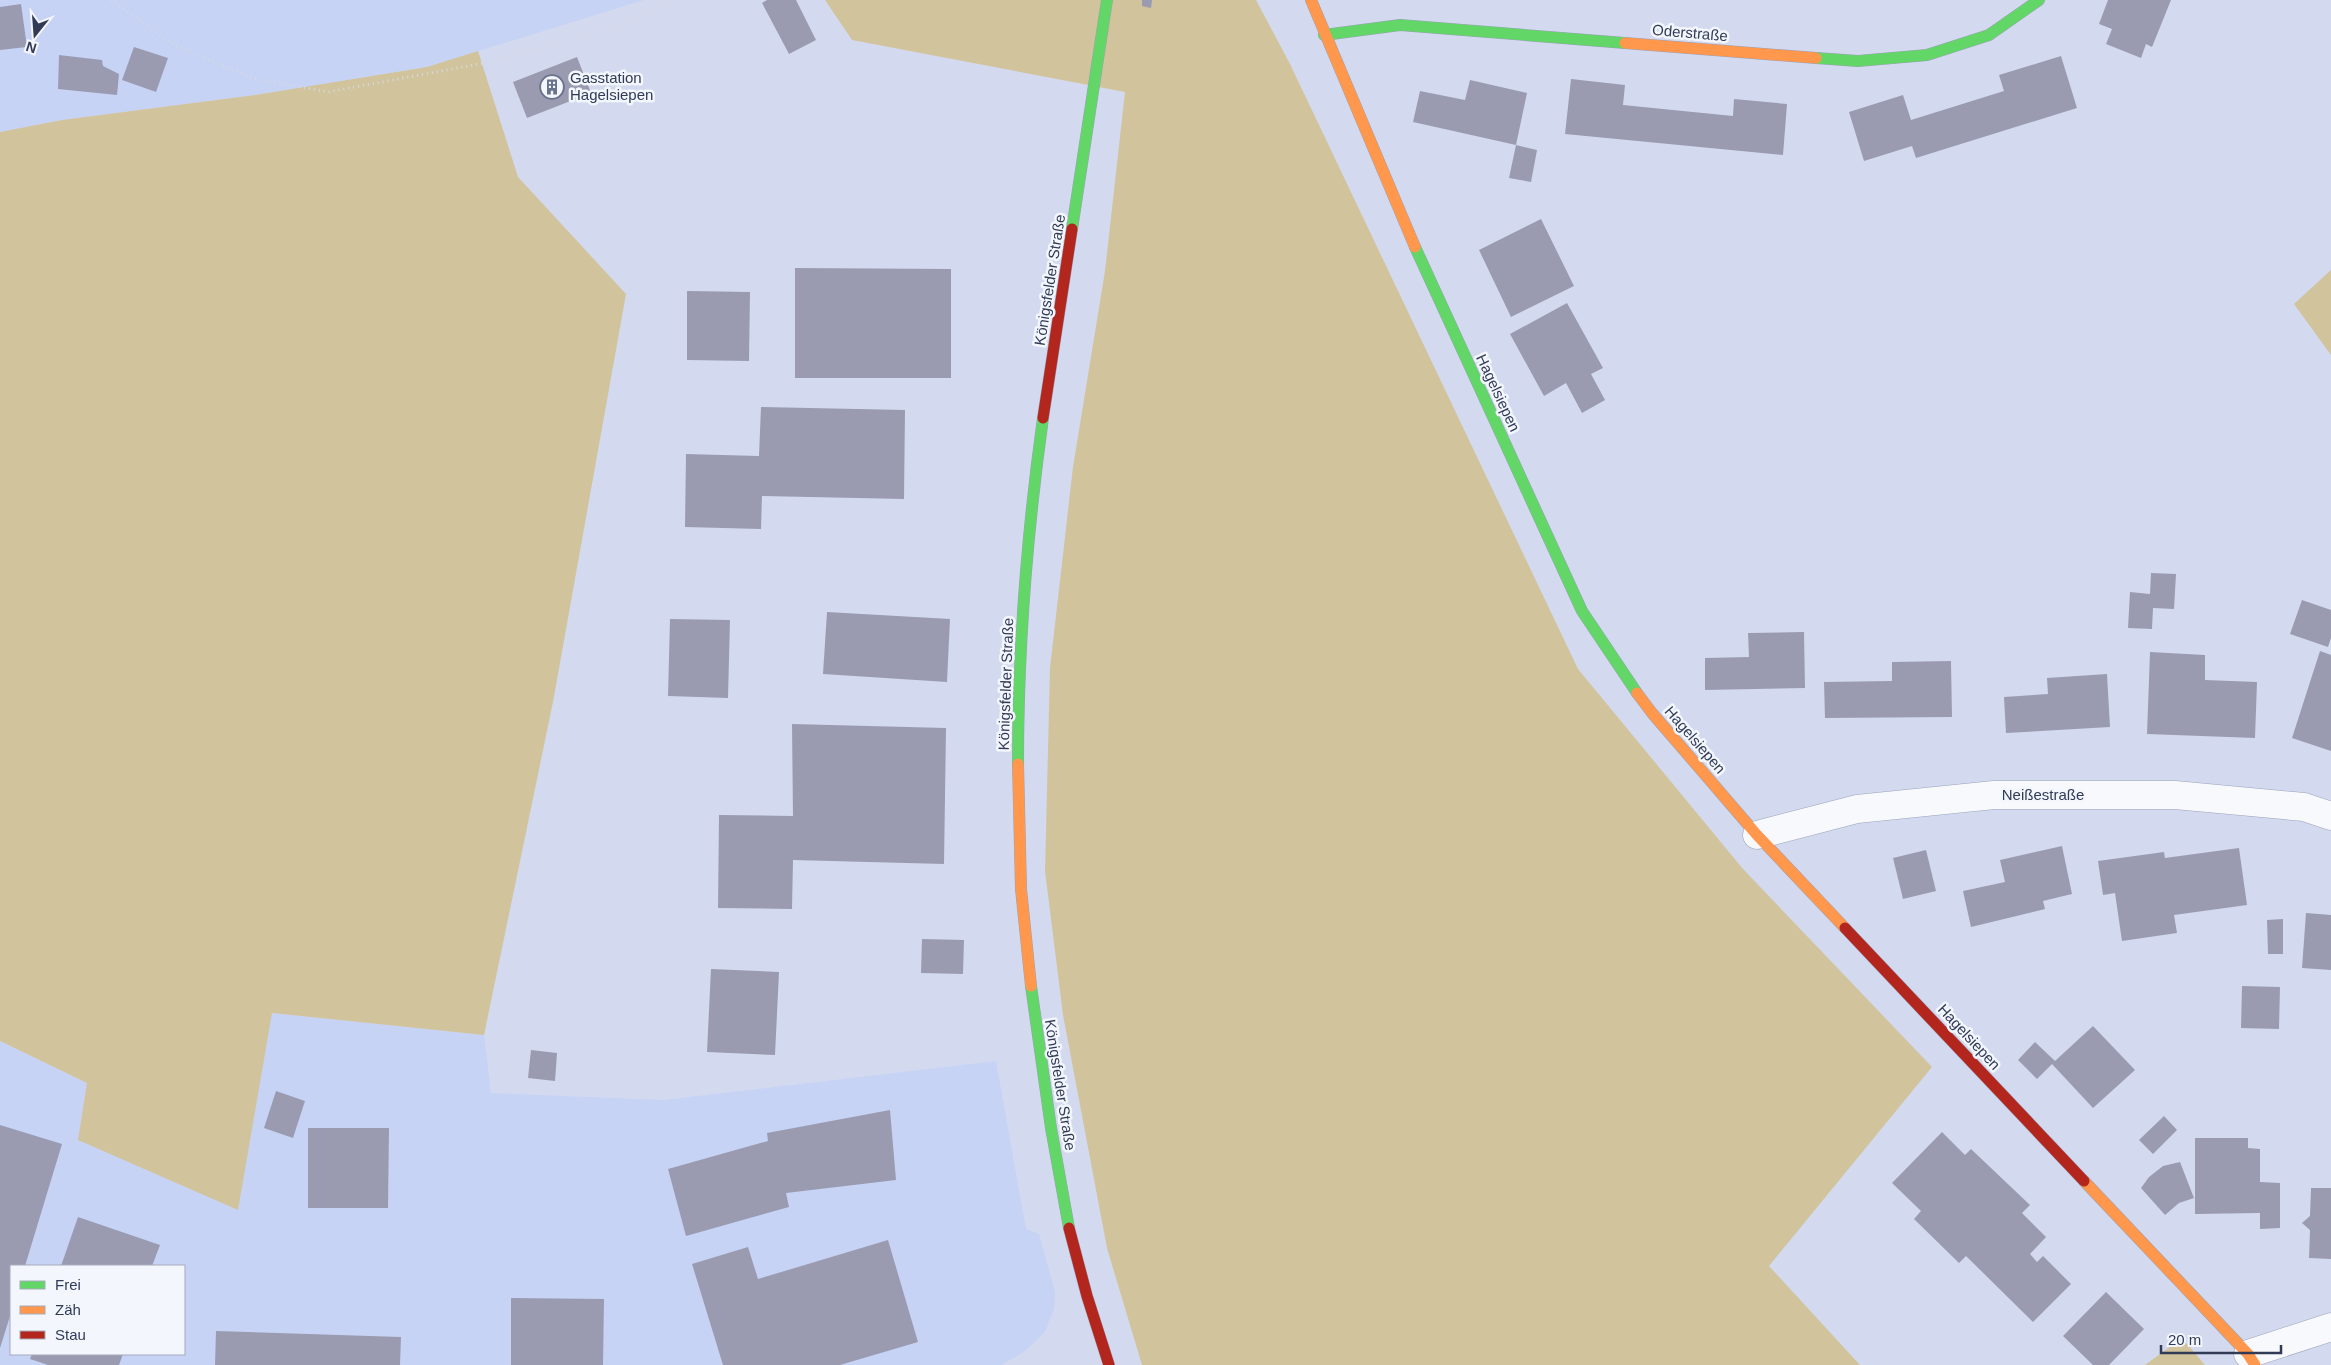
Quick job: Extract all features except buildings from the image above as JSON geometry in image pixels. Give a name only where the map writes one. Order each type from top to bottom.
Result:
[{"type":"street","name":"Königsfelder Straße","points":[[1105,1364],[1083,1284],[1064,1201],[1036,1031],[1022,890],[1018,712],[1032,513],[1056,331],[1096,84],[1107,0]]},
{"type":"street","name":"Hagelsiepen","points":[[1311,0],[1324,35],[1432,286],[1582,611],[1616,664],[1652,713],[1756,835],[2252,1359]]},
{"type":"street","name":"Oderstraße","points":[[1324,35],[1400,25],[1858,62],[1927,55],[1989,35],[2039,0]]},
{"type":"street","name":"Neißestraße","points":[[1756,835],[1857,809],[1994,796],[2175,795],[2304,807],[2331,816]]},
{"type":"street","points":[[2252,1359],[2331,1327]]},
{"type":"path","points":[[111,0],[174,45],[252,78],[328,92],[490,62],[631,23],[674,0]]},
{"type":"shaded area","points":[[0,0],[644,0],[427,67],[255,95],[62,120],[0,132]]},
{"type":"shaded area","points":[[825,0],[1256,0],[1290,64],[1578,669],[1743,869],[1932,1067],[1769,1266],[1860,1365],[1142,1365],[1107,1248],[1063,1015],[1045,871],[1050,668],[1073,467],[1105,271],[1125,92],[852,40]]},
{"type":"shaded area","points":[[478,51],[518,177],[626,294],[553,702],[484,1035],[272,1013],[238,1210],[78,1140],[87,1083],[0,1041],[0,132],[62,120],[255,95],[427,67]]},
{"type":"shaded area","points":[[2331,270],[2331,355],[2294,304]]},
{"type":"shaded area","points":[[271,1013],[484,1035],[491,1093],[663,1100],[996,1061],[1026,1229],[1039,1234],[1055,1292],[1054,1309],[1045,1332],[1024,1352],[1001,1365],[0,1365],[0,1041],[87,1083],[237,1210]]},
{"type":"shaded area","points":[[2182,1338],[2205,1365],[2145,1365]]},
{"type":"traffic: fast","points":[[1072,229],[1107,0]]},
{"type":"traffic: fast","points":[[1816,58],[1858,61],[1927,55],[1989,35],[2039,0]]},
{"type":"traffic: fast","points":[[1324,35],[1400,25],[1625,43]]},
{"type":"traffic: fast","points":[[1415,247],[1582,611],[1637,693]]},
{"type":"traffic: fast","points":[[1018,764],[1024,591],[1032,504],[1043,418]]},
{"type":"traffic: fast","points":[[1031,986],[1051,1128],[1069,1228]]},
{"type":"traffic: slow","points":[[1311,0],[1415,247]]},
{"type":"traffic: slow","points":[[1625,43],[1816,58]]},
{"type":"traffic: slow","points":[[1637,693],[1757,835],[1845,928]]},
{"type":"traffic: slow","points":[[1018,764],[1021,889],[1031,986]]},
{"type":"traffic: slow","points":[[2084,1181],[2248,1354],[2255,1365]]},
{"type":"traffic: jam","points":[[1043,418],[1072,229]]},
{"type":"traffic: jam","points":[[1845,928],[2084,1181]]},
{"type":"traffic: jam","points":[[1069,1228],[1087,1296],[1109,1365]]},
{"type":"place","name":"Gasstation Hagelsiepen","points":[[552,87]]}]
